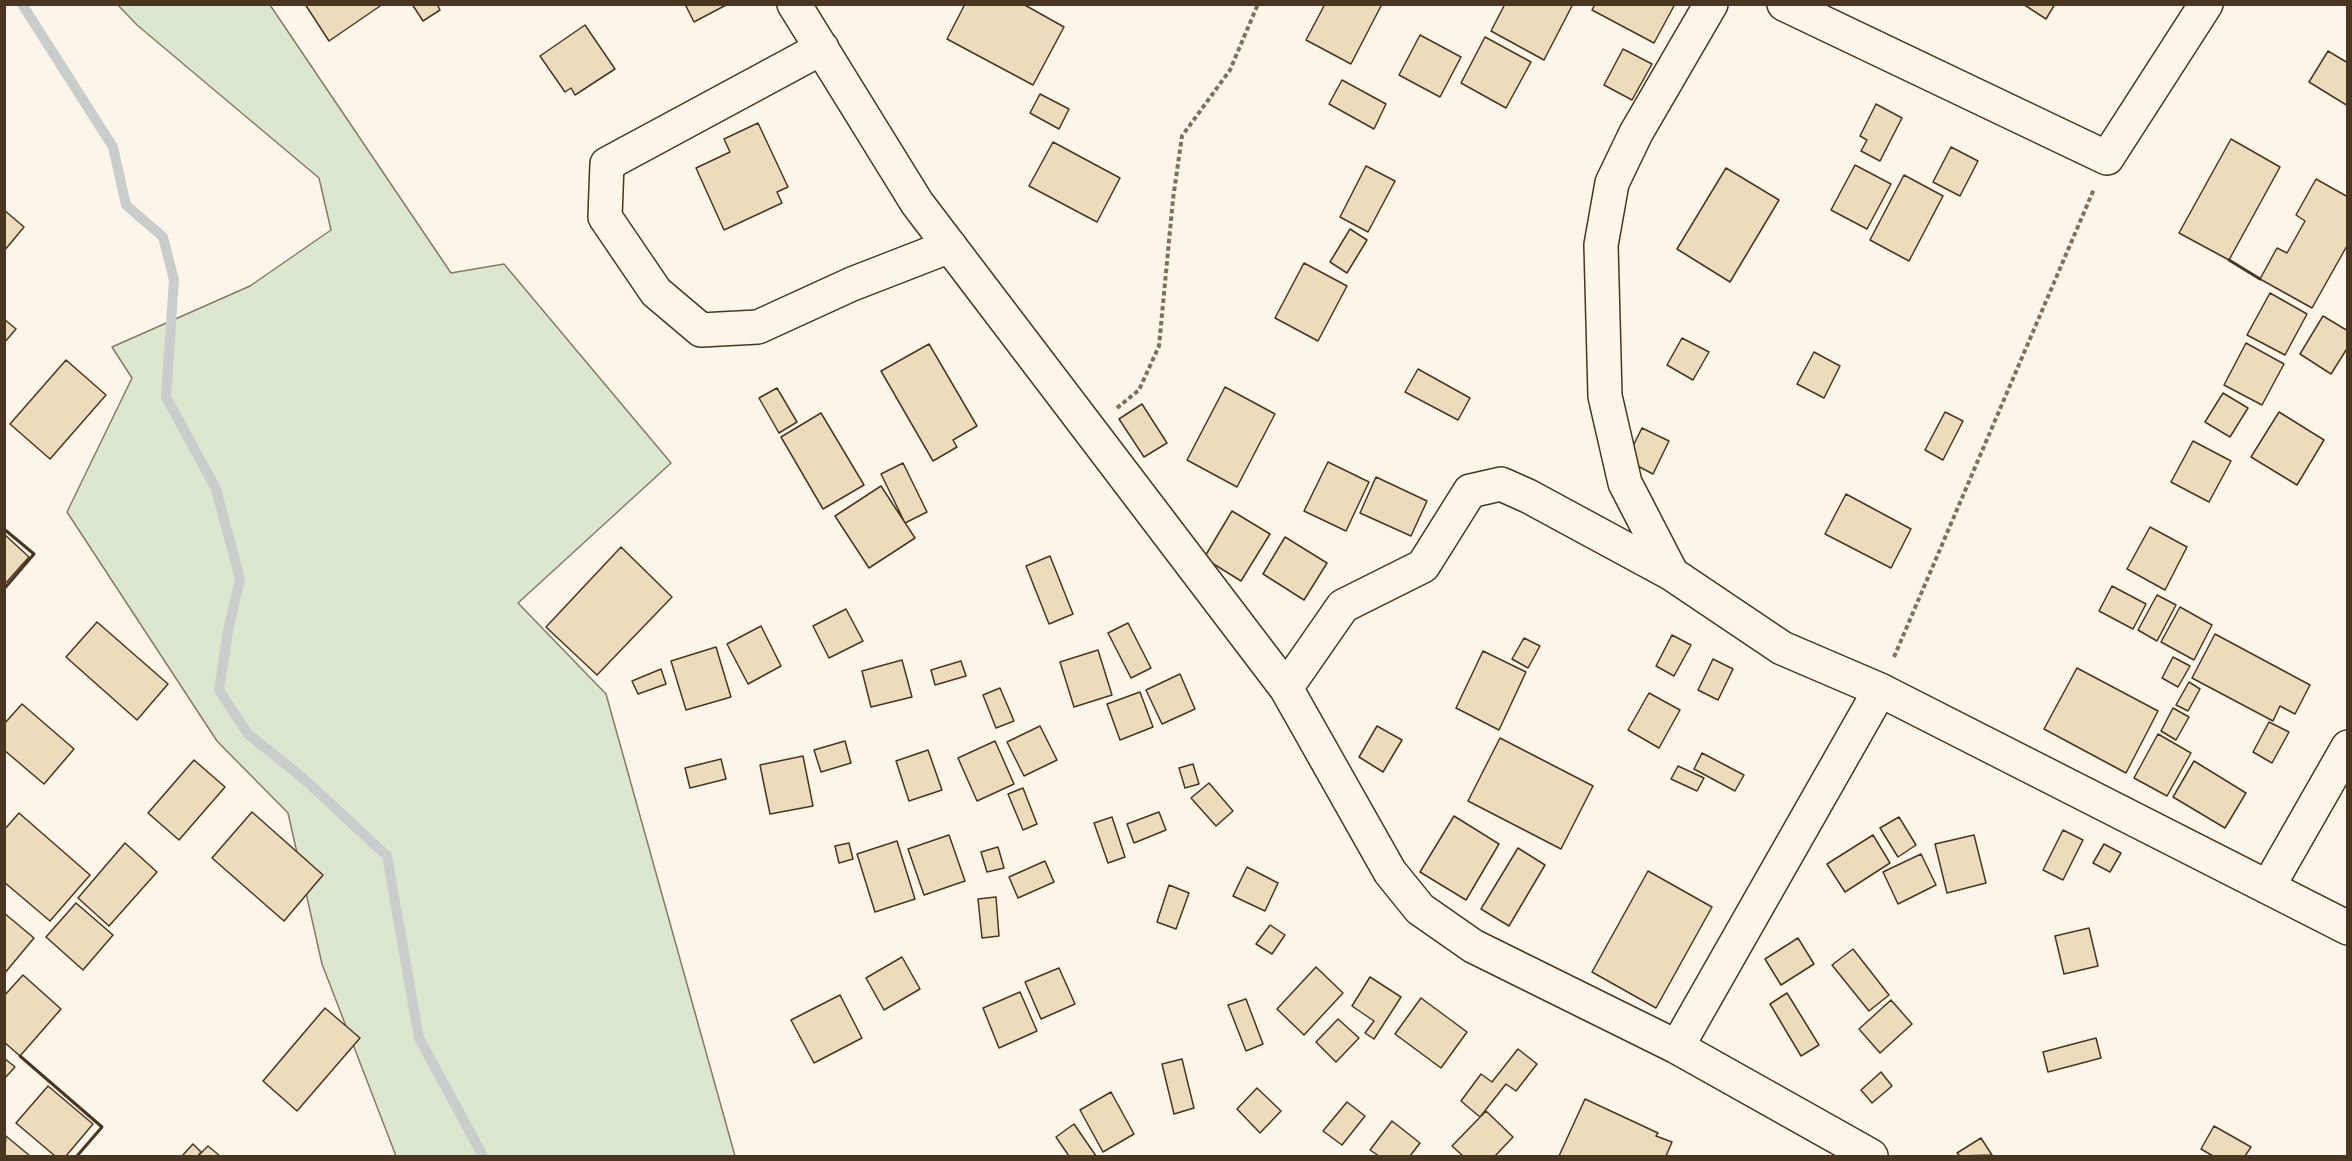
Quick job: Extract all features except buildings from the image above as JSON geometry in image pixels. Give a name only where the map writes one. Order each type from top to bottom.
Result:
[{"type":"street","points":[[1672,574],[1625,483],[1605,396],[1601,245],[1612,183],[1636,133],[1711,4]]},
{"type":"street","points":[[1784,4],[2107,158],[2206,4]]},
{"type":"street","points":[[795,5],[917,202],[1286,688],[1390,872],[1420,909],[1473,946],[1677,1047],[1871,1156]]},
{"type":"street","points":[[822,48],[607,164],[605,217],[656,292],[701,330],[758,327],[852,284],[950,246]]},
{"type":"street","points":[[1286,688],[1343,606],[1423,566],[1470,491],[1501,484],[1528,496],[1672,574],[1782,648],[1880,690],[2348,928]]},
{"type":"street","points":[[1677,1047],[1880,690]]},
{"type":"street","points":[[2268,887],[2348,747]]},
{"type":"path","points":[[1089,429],[1139,390],[1159,346],[1173,199],[1182,136],[1230,70],[1258,4]]},
{"type":"path","points":[[1880,690],[2107,158]]},
{"type":"green space","points":[[118,5],[270,5],[451,273],[504,264],[671,463],[518,603],[606,694],[735,1156],[396,1156],[322,964],[288,813],[217,741],[67,512],[132,378],[112,347],[250,286],[331,230],[319,178],[137,25]]},
{"type":"waterway","points":[[22,4],[113,147],[126,205],[163,237],[174,280],[166,397],[216,489],[240,579],[228,631],[219,690],[248,734],[304,779],[387,856],[419,1038],[483,1156]]},
{"type":"wall","points":[[2229,260],[2260,279]]},
{"type":"wall","points":[[4,529],[34,554],[4,589]]},
{"type":"wall","points":[[20,1056],[102,1127],[77,1156]]}]
